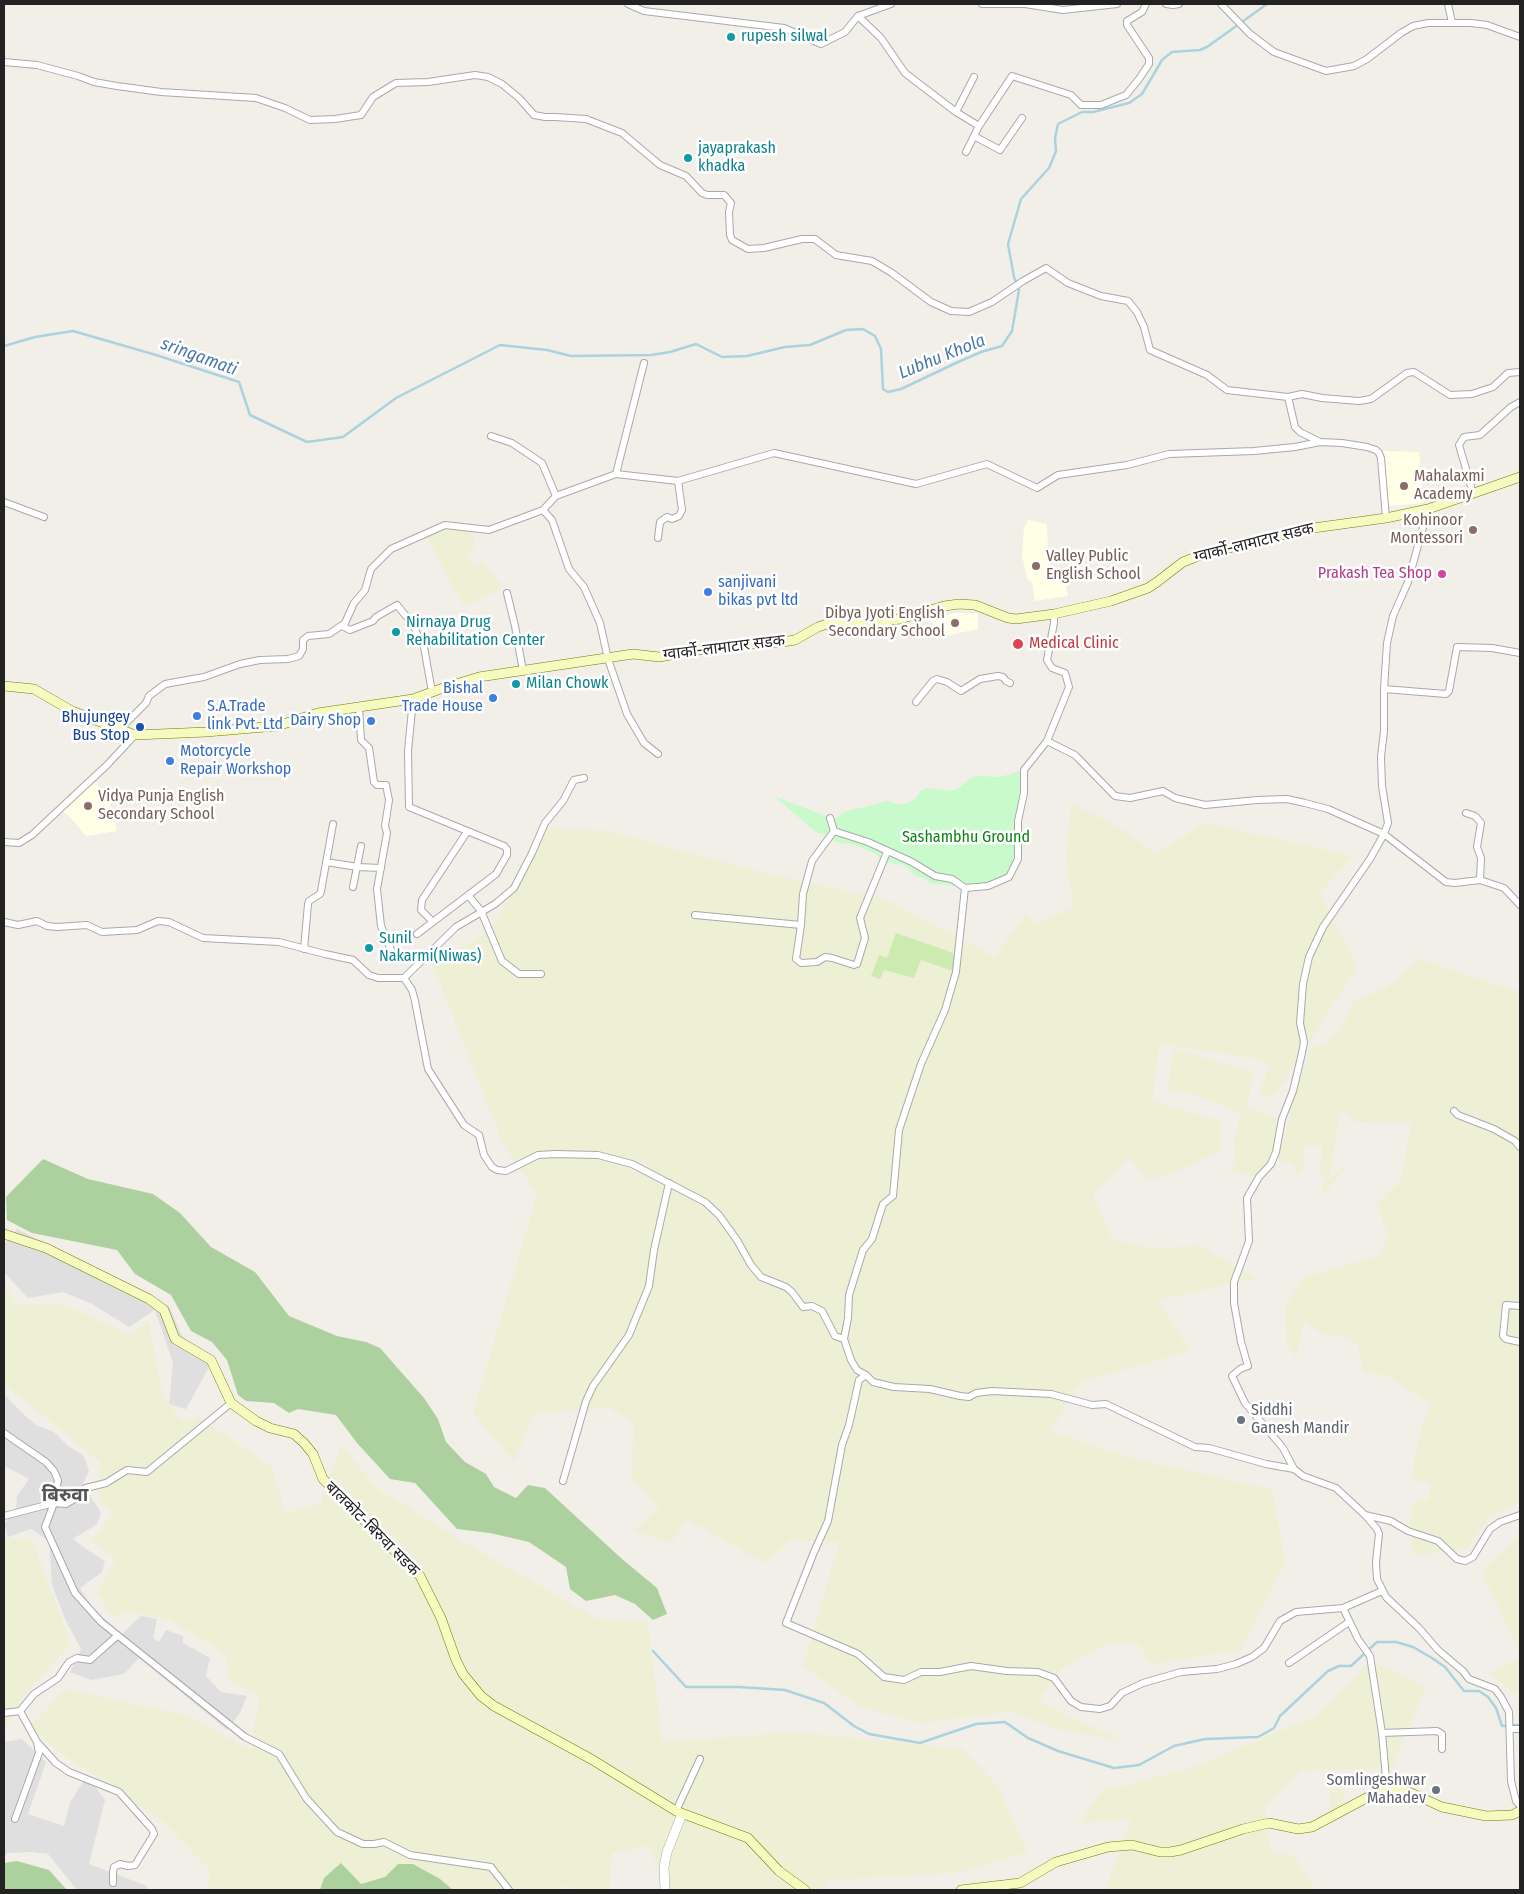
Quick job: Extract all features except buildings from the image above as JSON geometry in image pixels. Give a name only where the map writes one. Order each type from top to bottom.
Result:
[{"type":"main road","name":"ग्वार्को-लामाटार सडक","points":[[4,686],[34,689],[72,711],[135,734],[206,732],[277,726],[318,713],[413,699],[479,677],[633,654],[659,657],[727,645],[782,642],[795,640],[818,627],[830,623],[869,623],[900,619],[959,604],[975,605],[1016,620],[1054,614],[1111,601],[1148,588],[1183,562],[1201,555],[1264,541],[1306,529],[1386,518],[1428,509],[1520,477]]},
{"type":"main road","name":"बालकोट-बिरुवा सडक","points":[[4,1234],[46,1248],[149,1299],[164,1310],[175,1339],[211,1360],[231,1403],[256,1421],[270,1428],[294,1434],[304,1443],[313,1454],[323,1479],[412,1566],[426,1584],[442,1618],[456,1660],[463,1674],[481,1696],[494,1706],[591,1759],[679,1813],[748,1838],[779,1871],[805,1890]]},
{"type":"main road","points":[[961,1890],[1020,1883],[1056,1862],[1108,1847],[1132,1845],[1160,1852],[1170,1852],[1243,1829],[1269,1823],[1298,1829],[1312,1827],[1370,1796],[1387,1790],[1409,1792],[1442,1807],[1486,1816],[1512,1815],[1520,1812]]},
{"type":"street","points":[[628,4],[644,11],[784,28],[821,44],[845,32],[858,16],[891,4]]},
{"type":"street","points":[[982,4],[1025,4],[1063,10],[1117,4]]},
{"type":"street","points":[[966,152],[979,126],[1012,76],[1071,95],[1081,106],[1101,105],[1126,95],[1149,64],[1149,58],[1127,26],[1127,21],[1142,12],[1146,4]]},
{"type":"street","points":[[1166,4],[1180,4]]},
{"type":"street","points":[[1221,4],[1244,28],[1274,52],[1326,71],[1354,66],[1380,50],[1401,32],[1413,26],[1471,23],[1487,25],[1520,37]]},
{"type":"street","points":[[1448,4],[1452,23]]},
{"type":"street","points":[[858,16],[881,38],[905,73],[956,112],[979,126]]},
{"type":"street","points":[[4,62],[37,65],[94,82],[117,86],[171,93],[256,98],[285,108],[310,120],[361,115],[373,97],[396,83],[428,82],[474,75],[488,77],[502,84],[519,98],[534,115],[545,118],[586,119],[622,132],[660,165],[689,178],[702,193],[707,195],[724,194],[731,203],[729,212],[732,240],[748,249],[764,248],[802,239],[815,239],[836,255],[872,261],[892,273],[931,302],[952,311],[969,312],[992,302],[1013,286],[1046,268],[1068,283],[1101,296],[1128,301],[1137,312],[1144,327],[1150,350],[1207,375],[1227,390],[1288,398],[1302,394],[1322,398],[1359,401],[1371,399],[1407,373],[1414,372],[1450,395],[1472,394],[1493,387],[1508,373],[1520,372]]},
{"type":"street","points":[[956,112],[974,77]]},
{"type":"street","points":[[974,136],[1000,150],[1022,118]]},
{"type":"street","points":[[616,474],[644,363]]},
{"type":"street","points":[[1288,398],[1295,427],[1300,432],[1320,442]]},
{"type":"street","points":[[1473,493],[1460,445],[1464,437],[1480,435],[1511,407],[1520,402]]},
{"type":"street","points":[[491,436],[512,443],[542,464],[556,496]]},
{"type":"street","points":[[120,730],[146,703],[150,696],[165,684],[204,677],[240,664],[299,656],[303,649],[303,640],[308,636],[328,634],[345,624],[354,603],[365,590],[371,569],[391,549],[445,525],[489,530],[543,510],[556,496],[616,474],[678,481],[774,453],[916,484],[987,464],[1037,488],[1058,475],[1128,465],[1169,454],[1254,451],[1296,447],[1320,442],[1342,443],[1367,447],[1379,453],[1386,518]]},
{"type":"street","points":[[658,538],[660,522],[667,517],[672,519],[679,516],[682,510],[678,481]]},
{"type":"street","points":[[4,502],[44,518]]},
{"type":"street","points":[[1294,1469],[1282,1448],[1245,1403],[1232,1376],[1240,1369],[1248,1366],[1241,1342],[1234,1303],[1234,1282],[1248,1241],[1247,1198],[1259,1177],[1272,1164],[1282,1120],[1293,1092],[1302,1053],[1304,1042],[1300,1023],[1309,957],[1323,927],[1370,859],[1388,823],[1381,767],[1384,731],[1384,689],[1389,634],[1393,616],[1408,582],[1428,509]]},
{"type":"street","points":[[543,510],[552,520],[569,569],[584,587],[590,598],[600,623],[608,659],[627,714],[644,743],[658,754]]},
{"type":"street","points":[[507,593],[516,626],[523,671]]},
{"type":"street","points":[[342,626],[350,630],[374,621],[376,617],[397,605],[414,626],[416,634],[424,647],[432,692]]},
{"type":"street","points":[[834,831],[868,842],[912,862],[935,876],[952,879],[965,888],[988,886],[1009,876],[1018,859],[1018,821],[1024,793],[1024,770],[1046,741],[1069,688],[1065,673],[1052,668],[1046,660],[1054,623],[1054,614]]},
{"type":"street","points":[[1384,689],[1446,694],[1449,691],[1456,647],[1492,648],[1520,653]]},
{"type":"street","points":[[916,702],[933,681],[937,679],[947,682],[961,691],[980,679],[998,676],[1003,677],[1006,682],[1010,683]]},
{"type":"street","points":[[413,699],[408,751],[409,807],[504,846],[507,849],[508,855],[496,874],[417,934]]},
{"type":"street","points":[[359,707],[361,740],[369,748],[374,782],[377,785],[386,785],[389,800],[385,826],[388,833],[377,889],[381,926],[394,956]]},
{"type":"street","points":[[4,842],[19,843],[32,835],[107,765],[135,734]]},
{"type":"street","points":[[1046,741],[1075,756],[1116,796],[1130,798],[1163,791],[1175,798],[1205,805],[1287,799],[1328,809],[1384,834],[1446,882],[1480,880],[1504,888],[1520,906]]},
{"type":"street","points":[[4,922],[18,925],[37,920],[47,926],[57,927],[87,925],[102,932],[137,930],[158,921],[164,921],[203,938],[279,942],[304,950],[353,960],[369,974],[378,978],[404,978],[451,932],[481,911],[495,904],[514,888],[545,823],[563,801],[574,780],[584,778]]},
{"type":"street","points":[[1466,813],[1476,816],[1481,823],[1477,847],[1481,858],[1480,880]]},
{"type":"street","points":[[830,818],[834,831]]},
{"type":"street","points":[[304,950],[308,904],[309,901],[322,891],[333,824]]},
{"type":"street","points":[[834,831],[812,861],[803,894],[796,959],[801,964],[817,962],[825,957],[854,965],[857,964],[865,938],[860,918],[887,852]]},
{"type":"street","points":[[433,922],[421,910],[422,900],[467,832]]},
{"type":"street","points":[[353,887],[361,846]]},
{"type":"street","points":[[326,862],[358,868],[381,868]]},
{"type":"street","points":[[965,888],[956,972],[944,1010],[921,1064],[902,1121],[896,1152],[896,1178],[893,1196],[883,1204],[872,1239],[864,1250],[849,1295],[848,1318],[844,1339],[851,1360],[857,1370],[873,1382],[960,1396],[992,1392],[1050,1394],[1092,1405],[1106,1404],[1195,1447],[1209,1448],[1266,1464],[1294,1469],[1304,1476],[1336,1488],[1365,1514],[1377,1529],[1379,1534],[1376,1562],[1377,1579],[1386,1598],[1419,1628],[1438,1650],[1464,1671],[1469,1679],[1495,1690],[1501,1697],[1508,1712],[1510,1728],[1511,1781],[1516,1801],[1520,1806]]},
{"type":"street","points":[[468,895],[481,911],[502,961],[519,974],[541,974]]},
{"type":"street","points":[[695,915],[801,925]]},
{"type":"street","points":[[404,978],[412,990],[415,1001],[428,1069],[464,1125],[479,1135],[484,1155],[492,1167],[497,1170],[506,1171],[538,1155],[598,1155],[632,1164],[705,1202],[719,1215],[737,1240],[751,1265],[762,1277],[786,1287],[803,1307],[812,1306],[822,1311],[835,1336],[844,1339]]},
{"type":"street","points":[[1454,1111],[1458,1115],[1504,1134],[1515,1141],[1520,1147]]},
{"type":"street","points":[[563,1481],[586,1401],[593,1386],[629,1335],[649,1286],[654,1250],[670,1183]]},
{"type":"street","points":[[1520,1306],[1506,1305],[1503,1336],[1506,1339],[1520,1342]]},
{"type":"street","points":[[866,1375],[859,1380],[849,1425],[842,1445],[828,1521],[786,1623],[858,1654],[884,1677],[904,1680],[921,1672],[940,1672],[972,1666],[1006,1671],[1038,1672],[1054,1678],[1071,1701],[1081,1707],[1100,1709],[1110,1706],[1122,1693],[1143,1683],[1181,1672],[1217,1669],[1252,1657],[1264,1648],[1280,1621],[1296,1612],[1343,1608],[1382,1591]]},
{"type":"street","points":[[4,1516],[54,1503],[66,1504],[86,1488],[106,1483],[127,1470],[147,1472],[231,1403]]},
{"type":"street","points":[[4,1433],[46,1462],[54,1471],[58,1480],[54,1503],[45,1526],[76,1593],[101,1622],[245,1737],[279,1754],[306,1798],[337,1832],[363,1844],[384,1842],[410,1855],[491,1867],[509,1890]]},
{"type":"street","points":[[1365,1514],[1391,1522],[1408,1531],[1438,1541],[1457,1559],[1465,1562],[1472,1557],[1490,1529],[1500,1522],[1520,1515]]},
{"type":"street","points":[[1343,1608],[1364,1650],[1370,1656],[1382,1733],[1387,1790]]},
{"type":"street","points":[[1289,1663],[1349,1622]]},
{"type":"street","points":[[4,1713],[20,1711],[34,1694],[58,1678],[69,1662],[77,1658],[90,1660],[117,1636]]},
{"type":"street","points":[[20,1711],[37,1742],[52,1759],[69,1772],[118,1792],[152,1829],[154,1834],[135,1865],[120,1864],[114,1867],[113,1883]]},
{"type":"street","points":[[1510,1728],[1520,1729]]},
{"type":"street","points":[[1382,1733],[1436,1731],[1442,1734],[1442,1749]]},
{"type":"street","points":[[15,1819],[39,1753],[37,1742]]},
{"type":"street","points":[[665,1890],[664,1866],[667,1852],[679,1813],[700,1759]]},
{"type":"shaded area","name":"Mahalaxmi Academy","points":[[1383,451],[1419,452],[1424,503],[1388,506]]},
{"type":"shaded area","name":"Valley Public English School","points":[[1028,520],[1047,524],[1049,577],[1064,575],[1068,596],[1035,601],[1032,582],[1028,580],[1022,556],[1024,528]]},
{"type":"shaded area","points":[[446,527],[473,530],[475,547],[467,552],[473,565],[482,562],[504,588],[464,607],[427,536]]},
{"type":"shaded area","name":"Dibya Jyoti English Secondary School","points":[[955,613],[978,613],[978,629],[949,635],[932,632],[933,618]]},
{"type":"shaded area","name":"Vidya Punja English Secondary School","points":[[96,782],[108,796],[117,831],[86,836],[69,816],[60,810]]},
{"type":"shaded area","points":[[1071,803],[1122,829],[1156,853],[1206,823],[1353,856],[1319,894],[1358,966],[1274,1097],[1259,1094],[1270,1065],[1255,1058],[1160,1044],[1152,1101],[1220,1121],[1220,1151],[1176,1172],[1149,1180],[1129,1158],[1093,1193],[1112,1239],[1151,1248],[1200,1246],[1256,1278],[1159,1300],[1190,1351],[1081,1382],[1050,1431],[1131,1458],[1272,1489],[1285,1561],[1242,1650],[1151,1664],[1137,1642],[1107,1644],[1062,1669],[1039,1702],[1123,1741],[1060,1730],[1011,1712],[921,1723],[860,1707],[803,1666],[839,1543],[792,1540],[764,1563],[688,1520],[671,1543],[633,1531],[659,1507],[631,1478],[634,1425],[610,1408],[535,1413],[514,1462],[473,1413],[537,1194],[503,1144],[433,966],[492,928],[536,848],[542,828],[608,831],[765,873],[887,900],[995,957],[1026,913],[1037,924],[1074,907],[1066,862]]},
{"type":"shaded area","points":[[1416,958],[1520,992],[1520,1503],[1490,1516],[1468,1548],[1414,1556],[1409,1524],[1414,1501],[1429,1499],[1431,1484],[1411,1480],[1419,1436],[1430,1404],[1385,1375],[1363,1372],[1358,1345],[1343,1337],[1322,1334],[1304,1321],[1296,1358],[1287,1345],[1285,1306],[1303,1277],[1380,1256],[1388,1235],[1376,1204],[1401,1180],[1411,1123],[1357,1122],[1340,1112],[1329,1178],[1346,1168],[1319,1199],[1326,1179],[1320,1177],[1322,1145],[1304,1146],[1304,1165],[1302,1172],[1297,1176],[1294,1165],[1278,1160],[1298,1085],[1313,1047],[1324,1046],[1341,1030],[1353,1002],[1384,988],[1403,975]]},
{"type":"shaded area","points":[[1173,1048],[1254,1073],[1246,1107],[1282,1119],[1276,1152],[1259,1177],[1229,1171],[1234,1164],[1235,1151],[1233,1143],[1241,1114],[1197,1095],[1168,1090]]},
{"type":"shaded area","points":[[17,1229],[169,1306],[182,1336],[211,1357],[208,1369],[186,1409],[169,1404],[173,1363],[155,1310],[129,1327],[92,1304],[63,1292],[28,1298],[4,1272],[4,1244]]},
{"type":"shaded area","points":[[4,1282],[16,1304],[65,1305],[127,1334],[149,1322],[163,1398],[183,1421],[199,1417],[271,1466],[286,1513],[321,1503],[341,1445],[378,1489],[491,1558],[600,1620],[648,1621],[662,1742],[798,1732],[963,1749],[997,1785],[1028,1852],[962,1872],[829,1881],[826,1890],[669,1890],[648,1846],[612,1853],[609,1890],[577,1890],[564,1885],[561,1890],[208,1890],[210,1870],[163,1822],[63,1755],[29,1727],[66,1689],[185,1715],[251,1749],[259,1695],[229,1681],[226,1654],[168,1619],[127,1612],[113,1618],[96,1592],[116,1559],[91,1541],[113,1513],[100,1503],[100,1462],[4,1384]]},
{"type":"shaded area","points":[[4,1394],[36,1425],[54,1432],[69,1447],[83,1455],[89,1470],[83,1484],[101,1513],[97,1524],[73,1539],[105,1561],[102,1572],[80,1588],[93,1609],[122,1634],[141,1616],[157,1619],[153,1638],[159,1642],[166,1630],[183,1636],[183,1643],[210,1658],[206,1676],[221,1692],[247,1696],[240,1713],[227,1730],[139,1658],[124,1674],[91,1680],[70,1672],[81,1649],[66,1621],[52,1585],[49,1541],[31,1529],[8,1537],[4,1524],[16,1509],[17,1496],[29,1479],[4,1466]]},
{"type":"shaded area","points":[[1520,1534],[1520,1654],[1482,1571]]},
{"type":"shaded area","points":[[4,1538],[32,1540],[71,1644],[33,1685],[4,1728]]},
{"type":"shaded area","points":[[1520,1656],[1520,1693],[1514,1695],[1491,1673]]},
{"type":"shaded area","points":[[1371,1660],[1426,1687],[1392,1769],[1302,1770],[1265,1806],[1271,1853],[1294,1855],[1315,1890],[1105,1890],[1131,1819],[1079,1823],[1101,1791],[1191,1768],[1314,1717]]},
{"type":"shaded area","points":[[22,1739],[46,1762],[28,1814],[64,1826],[70,1803],[87,1775],[105,1800],[89,1864],[147,1886],[146,1890],[77,1890],[48,1854],[31,1852],[8,1853],[4,1857],[4,1742]]},
{"type":"shaded area","points":[[1345,1779],[1343,1808],[1329,1814],[1331,1780]]},
{"type":"green space","name":"Sashambhu Ground","points":[[1024,770],[1018,859],[1009,877],[970,888],[930,883],[924,878],[916,876],[904,865],[884,862],[876,854],[855,845],[831,840],[824,834],[817,833],[774,796],[830,818],[838,817],[844,812],[888,801],[900,805],[910,802],[916,798],[920,791],[926,788],[950,791],[959,788],[969,779],[978,776],[1000,777]]},
{"type":"green space","points":[[896,933],[959,955],[956,972],[921,960],[914,978],[884,970],[880,979],[871,976],[879,955],[887,958]]},
{"type":"green space","points":[[43,1159],[88,1179],[153,1194],[180,1213],[211,1247],[255,1272],[289,1316],[337,1336],[366,1342],[380,1348],[424,1398],[438,1419],[446,1442],[465,1462],[486,1474],[494,1487],[516,1498],[528,1485],[545,1488],[622,1559],[657,1588],[667,1614],[653,1620],[635,1604],[615,1595],[586,1601],[570,1589],[566,1567],[529,1542],[490,1533],[457,1529],[415,1483],[390,1479],[357,1443],[336,1415],[298,1409],[289,1413],[274,1403],[246,1401],[238,1395],[227,1360],[212,1342],[191,1331],[171,1295],[135,1274],[117,1250],[32,1233],[7,1220],[6,1197]]},
{"type":"green space","points":[[17,1861],[49,1870],[67,1890],[4,1890],[4,1863]]},
{"type":"green space","points":[[341,1863],[361,1884],[385,1877],[398,1864],[413,1864],[440,1879],[453,1890],[320,1890],[324,1878]]},
{"type":"waterway","name":"Lubhu Khola","points":[[4,346],[35,337],[73,331],[156,355],[239,382],[250,415],[307,442],[343,437],[396,398],[500,345],[547,350],[571,356],[651,355],[670,352],[696,344],[722,357],[747,356],[785,347],[810,345],[846,330],[863,329],[875,336],[881,349],[883,389],[888,392],[901,389],[981,352],[1002,346],[1012,331],[1019,290],[1014,277],[1008,244],[1021,199],[1049,168],[1056,151],[1055,138],[1058,124],[1082,112],[1093,112],[1129,103],[1142,94],[1162,60],[1172,52],[1200,50],[1207,47],[1267,4]]},
{"type":"waterway","points":[[653,1651],[686,1687],[739,1687],[785,1690],[824,1703],[854,1726],[869,1734],[920,1743],[976,1724],[1005,1722],[1028,1738],[1058,1751],[1114,1768],[1139,1765],[1174,1746],[1205,1739],[1258,1737],[1274,1728],[1280,1716],[1328,1671],[1339,1666],[1351,1666],[1377,1642],[1396,1642],[1413,1647],[1432,1658],[1445,1667],[1464,1691],[1479,1691],[1488,1697],[1496,1708],[1502,1726],[1520,1725]]},
{"type":"place","name":"rupesh silwal","points":[[731,37]]},
{"type":"place","name":"jayaprakash khadka","points":[[688,158]]},
{"type":"place","name":"Mahalaxmi Academy","points":[[1404,486]]},
{"type":"place","name":"Kohinoor Montessori","points":[[1473,530]]},
{"type":"place","name":"Valley Public English School","points":[[1036,566]]},
{"type":"place","name":"Prakash Tea Shop","points":[[1442,574]]},
{"type":"place","name":"sanjivani bikas pvt ltd","points":[[708,592]]},
{"type":"place","name":"Dibya Jyoti English Secondary School","points":[[955,623]]},
{"type":"place","name":"Nirnaya Drug Rehabilitation Center","points":[[396,632]]},
{"type":"place","name":"Medical Clinic","points":[[1018,644]]},
{"type":"place","name":"Milan Chowk","points":[[516,684]]},
{"type":"place","name":"Bishal Trade House","points":[[493,698]]},
{"type":"place","name":"S.A.Trade link Pvt. Ltd","points":[[197,716]]},
{"type":"place","name":"Dairy Shop","points":[[371,721]]},
{"type":"place","name":"Bhujungey Bus Stop","points":[[140,727]]},
{"type":"place","name":"Motorcycle Repair Workshop","points":[[170,761]]},
{"type":"place","name":"Vidya Punja English Secondary School","points":[[88,806]]},
{"type":"place","name":"Sunil Nakarmi(Niwas)","points":[[369,948]]},
{"type":"place","name":"Siddhi Ganesh Mandir","points":[[1241,1420]]},
{"type":"place","name":"Somlingeshwar Mahadev","points":[[1436,1790]]},
{"type":"district","name":"बिरुवा","points":[[65,1496]]},
{"type":"water label","name":"sringamati","points":[[199,357]]}]
